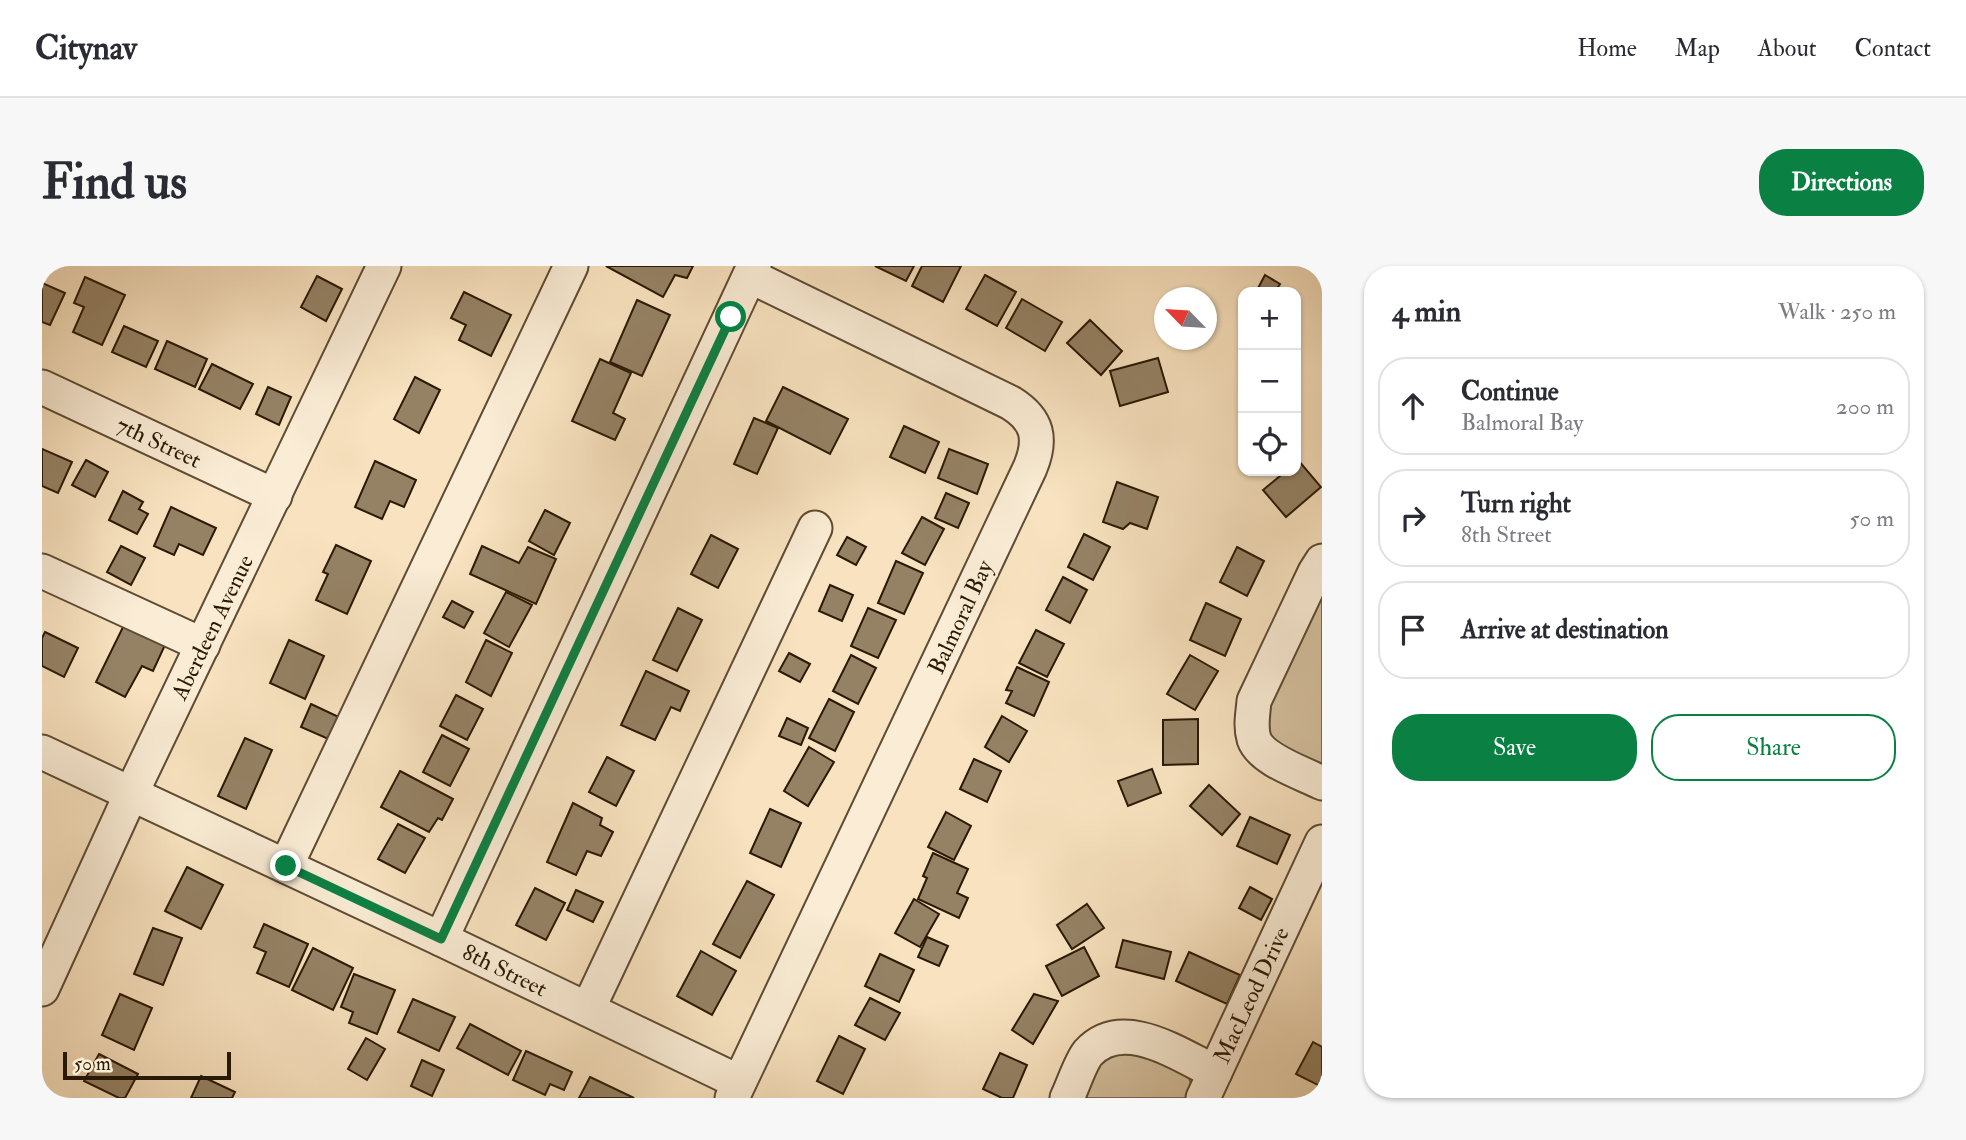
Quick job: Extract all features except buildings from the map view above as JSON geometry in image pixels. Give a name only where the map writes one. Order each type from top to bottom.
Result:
[{"type":"street","name":"Aberdeen Avenue","points":[[42,989],[53,933],[131,794],[384,266]]},
{"type":"street","points":[[286,866],[571,266]]},
{"type":"street","name":"Balmoral Bay","points":[[441,939],[752,271],[1011,403],[1026,414],[1035,427],[1037,445],[1030,468],[736,1090]]},
{"type":"street","name":"7th Street","points":[[42,387],[275,496]]},
{"type":"street","points":[[588,1009],[815,528]]},
{"type":"street","points":[[1322,561],[1254,701],[1251,723],[1255,741],[1266,756],[1322,783]]},
{"type":"street","points":[[42,570],[203,645]]},
{"type":"street","name":"8th Street","points":[[42,752],[588,1009],[736,1090]]},
{"type":"street","name":"MacLeod Drive","points":[[1067,1098],[1087,1054],[1102,1043],[1121,1037],[1143,1038],[1209,1085],[1322,842]]},
{"type":"shaded area","points":[[1322,589],[1322,767],[1277,745],[1270,738],[1265,708]]},
{"type":"shaded area","points":[[1128,1047],[1186,1072],[1191,1085],[1190,1098],[1081,1098],[1101,1060]]},
{"type":"route","points":[[286,866],[441,939],[731,317]]}]
